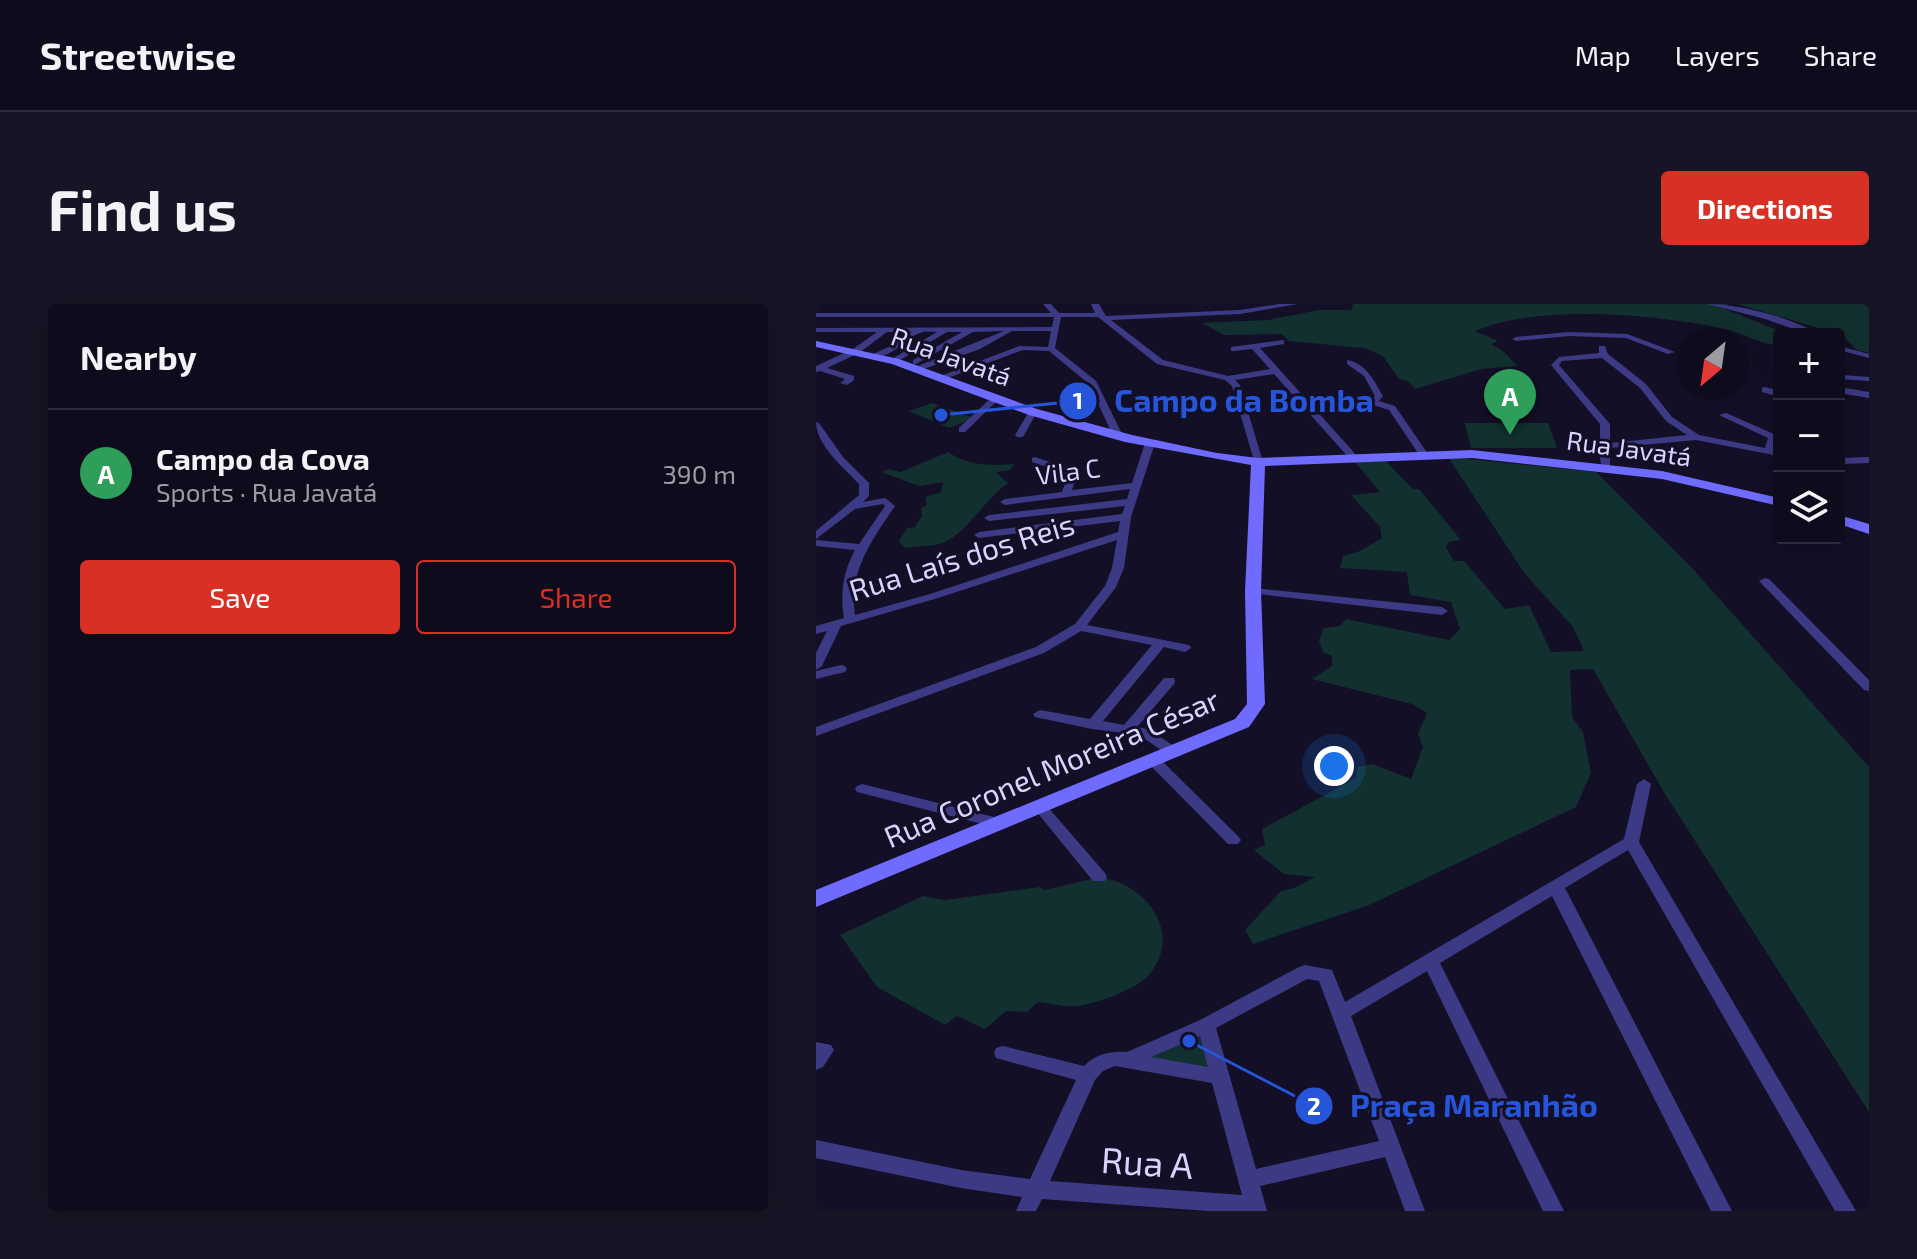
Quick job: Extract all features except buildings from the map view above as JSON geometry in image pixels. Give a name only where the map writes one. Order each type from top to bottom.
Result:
[{"type":"street","points":[[1047,304],[1058,316]]},
{"type":"street","points":[[1095,304],[1102,317],[1160,362],[1228,378],[1277,371]]},
{"type":"street","points":[[1204,304],[1205,314]]},
{"type":"street","points":[[816,315],[1102,317],[1205,314],[1263,305],[1294,304]]},
{"type":"street","points":[[1712,304],[1798,328]]},
{"type":"street","points":[[1051,349],[1058,316]]},
{"type":"street","points":[[816,330],[1056,329]]},
{"type":"street","points":[[818,367],[856,351],[885,330]]},
{"type":"street","points":[[876,356],[896,347],[919,330]]},
{"type":"street","points":[[907,365],[946,330]]},
{"type":"street","points":[[907,365],[971,330]]},
{"type":"street","points":[[907,365],[977,347],[1013,330]]},
{"type":"street","points":[[1516,339],[1569,334],[1635,337],[1671,352]]},
{"type":"street","points":[[1598,335],[1604,355],[1643,386],[1669,419],[1696,437]]},
{"type":"street","points":[[1234,349],[1281,342]]},
{"type":"street","name":"Rua Javatá","points":[[816,344],[907,365],[1033,412],[1118,436],[1258,462],[1472,454],[1605,468],[1697,482],[1773,501]]},
{"type":"street","points":[[1254,346],[1353,457]]},
{"type":"street","points":[[942,377],[1016,349],[1051,349],[1093,383],[1118,436]]},
{"type":"street","points":[[1845,350],[1869,356]]},
{"type":"street","points":[[1604,355],[1567,357],[1559,359],[1555,365],[1599,413],[1605,424],[1605,468]]},
{"type":"street","points":[[1350,362],[1367,375],[1379,396],[1373,402],[1392,408],[1423,454]]},
{"type":"street","points":[[818,367],[851,378],[844,383]]},
{"type":"street","points":[[1845,377],[1869,379]]},
{"type":"street","points":[[1228,378],[1241,394],[1258,462]]},
{"type":"street","points":[[1765,390],[1773,392]]},
{"type":"street","points":[[1845,391],[1869,395]]},
{"type":"street","points":[[962,430],[995,399]]},
{"type":"street","points":[[1020,435],[1033,412]]},
{"type":"street","points":[[1723,415],[1773,436]]},
{"type":"street","points":[[816,425],[840,459],[864,483],[864,496],[856,506],[816,536]]},
{"type":"street","points":[[1603,446],[1696,437],[1773,452]]},
{"type":"street","points":[[816,732],[1026,655],[1079,627],[1110,587],[1118,568],[1126,517],[1150,443]]},
{"type":"street","points":[[1035,460],[1073,473],[1066,494]]},
{"type":"street","points":[[1845,461],[1869,460]]},
{"type":"street","name":"Rua Coronel Moreira César","points":[[816,899],[1155,762],[1242,723],[1256,704],[1253,591],[1258,462]]},
{"type":"street","name":"Vila C","points":[[1005,502],[1138,485]]},
{"type":"street","points":[[850,620],[845,600],[859,547],[890,506],[885,501],[856,506]]},
{"type":"street","points":[[989,518],[1131,502]]},
{"type":"street","points":[[979,535],[1126,517]]},
{"type":"street","points":[[1845,521],[1869,529]]},
{"type":"street","name":"Rua Laís dos Reis","points":[[816,630],[1124,534]]},
{"type":"street","points":[[816,543],[859,547]]},
{"type":"street","points":[[1765,581],[1869,687]]},
{"type":"street","points":[[1253,591],[1442,611]]},
{"type":"street","points":[[816,666],[836,625]]},
{"type":"street","points":[[1079,627],[1185,648]]},
{"type":"street","points":[[1092,725],[1160,644]]},
{"type":"street","points":[[816,675],[841,669]]},
{"type":"street","points":[[1128,729],[1169,681]]},
{"type":"street","points":[[1040,714],[1151,735],[1175,753]]},
{"type":"street","points":[[1155,762],[1233,840]]},
{"type":"street","points":[[1644,784],[1631,842],[1846,1211]]},
{"type":"street","points":[[862,789],[1002,824]]},
{"type":"street","points":[[1041,808],[1099,877]]},
{"type":"street","points":[[1340,1014],[1631,842]]},
{"type":"street","points":[[1556,887],[1722,1211]]},
{"type":"street","points":[[1431,962],[1554,1211]]},
{"type":"street","points":[[1026,1211],[1088,1075],[1102,1061],[1122,1058],[1206,1025],[1312,971],[1326,975],[1415,1211]]},
{"type":"street","points":[[1206,1025],[1256,1208]]},
{"type":"street","points":[[816,1049],[825,1050],[816,1062]]},
{"type":"street","points":[[1003,1053],[1088,1075]]},
{"type":"street","points":[[1122,1058],[1167,1069],[1219,1076]]},
{"type":"street","points":[[1249,1180],[1391,1147]]},
{"type":"street","name":"Rua A","points":[[816,1149],[961,1179],[1034,1189],[1256,1208]]},
{"type":"green space","points":[[1353,304],[1729,304],[1720,307],[1773,328],[1773,344],[1749,337],[1749,328],[1720,328],[1663,319],[1596,314],[1530,317],[1475,331],[1498,341],[1491,344],[1503,351],[1517,366],[1481,369],[1415,389],[1408,381],[1399,379],[1383,356],[1364,348],[1289,341],[1282,334],[1224,335],[1202,323],[1268,320],[1319,310],[1351,310]]},
{"type":"green space","points":[[1737,304],[1869,304],[1869,353],[1857,350],[1845,338],[1845,328],[1818,328]]},
{"type":"green space","points":[[932,403],[974,418],[949,428],[909,411]]},
{"type":"green space","points":[[1465,423],[1548,423],[1557,448],[1471,448]]},
{"type":"green space","points":[[948,452],[980,464],[1015,464],[1010,470],[996,472],[1008,483],[951,538],[939,544],[905,548],[899,541],[907,528],[915,527],[922,516],[921,508],[927,505],[925,497],[941,492],[943,482],[919,486],[882,472],[889,469],[901,472]]},
{"type":"green space","points":[[1448,457],[1596,472],[1692,568],[1869,767],[1869,1112],[1665,794],[1593,669],[1570,670],[1572,717],[1583,732],[1591,773],[1576,807],[1367,906],[1253,944],[1245,930],[1281,891],[1315,877],[1284,874],[1254,850],[1265,845],[1262,829],[1356,778],[1358,767],[1372,764],[1411,779],[1423,747],[1418,734],[1427,713],[1412,704],[1312,679],[1332,666],[1332,656],[1323,652],[1319,641],[1324,628],[1340,626],[1346,619],[1449,640],[1460,629],[1451,602],[1410,595],[1407,572],[1340,568],[1343,556],[1360,551],[1382,538],[1380,527],[1351,495],[1380,492],[1355,462],[1384,459],[1413,489],[1419,489],[1461,540],[1449,542],[1446,547],[1454,561],[1464,561],[1505,609],[1529,605],[1551,652],[1584,651],[1573,627],[1525,574]]},
{"type":"green space","points":[[1099,877],[1132,889],[1155,912],[1163,943],[1159,959],[1149,975],[1126,991],[1092,1003],[1070,1006],[1038,1002],[1027,1012],[1006,1011],[985,1029],[957,1016],[945,1025],[877,987],[840,935],[923,896],[945,900],[1040,887],[1045,890]]},
{"type":"green space","points":[[1206,1025],[1219,1076],[1131,1058]]},
{"type":"place","name":"Campo da Bomba","points":[[941,415]]},
{"type":"place","name":"Campo da Cova","points":[[1510,435]]},
{"type":"place","name":"Praça Maranhão","points":[[1189,1041]]}]
